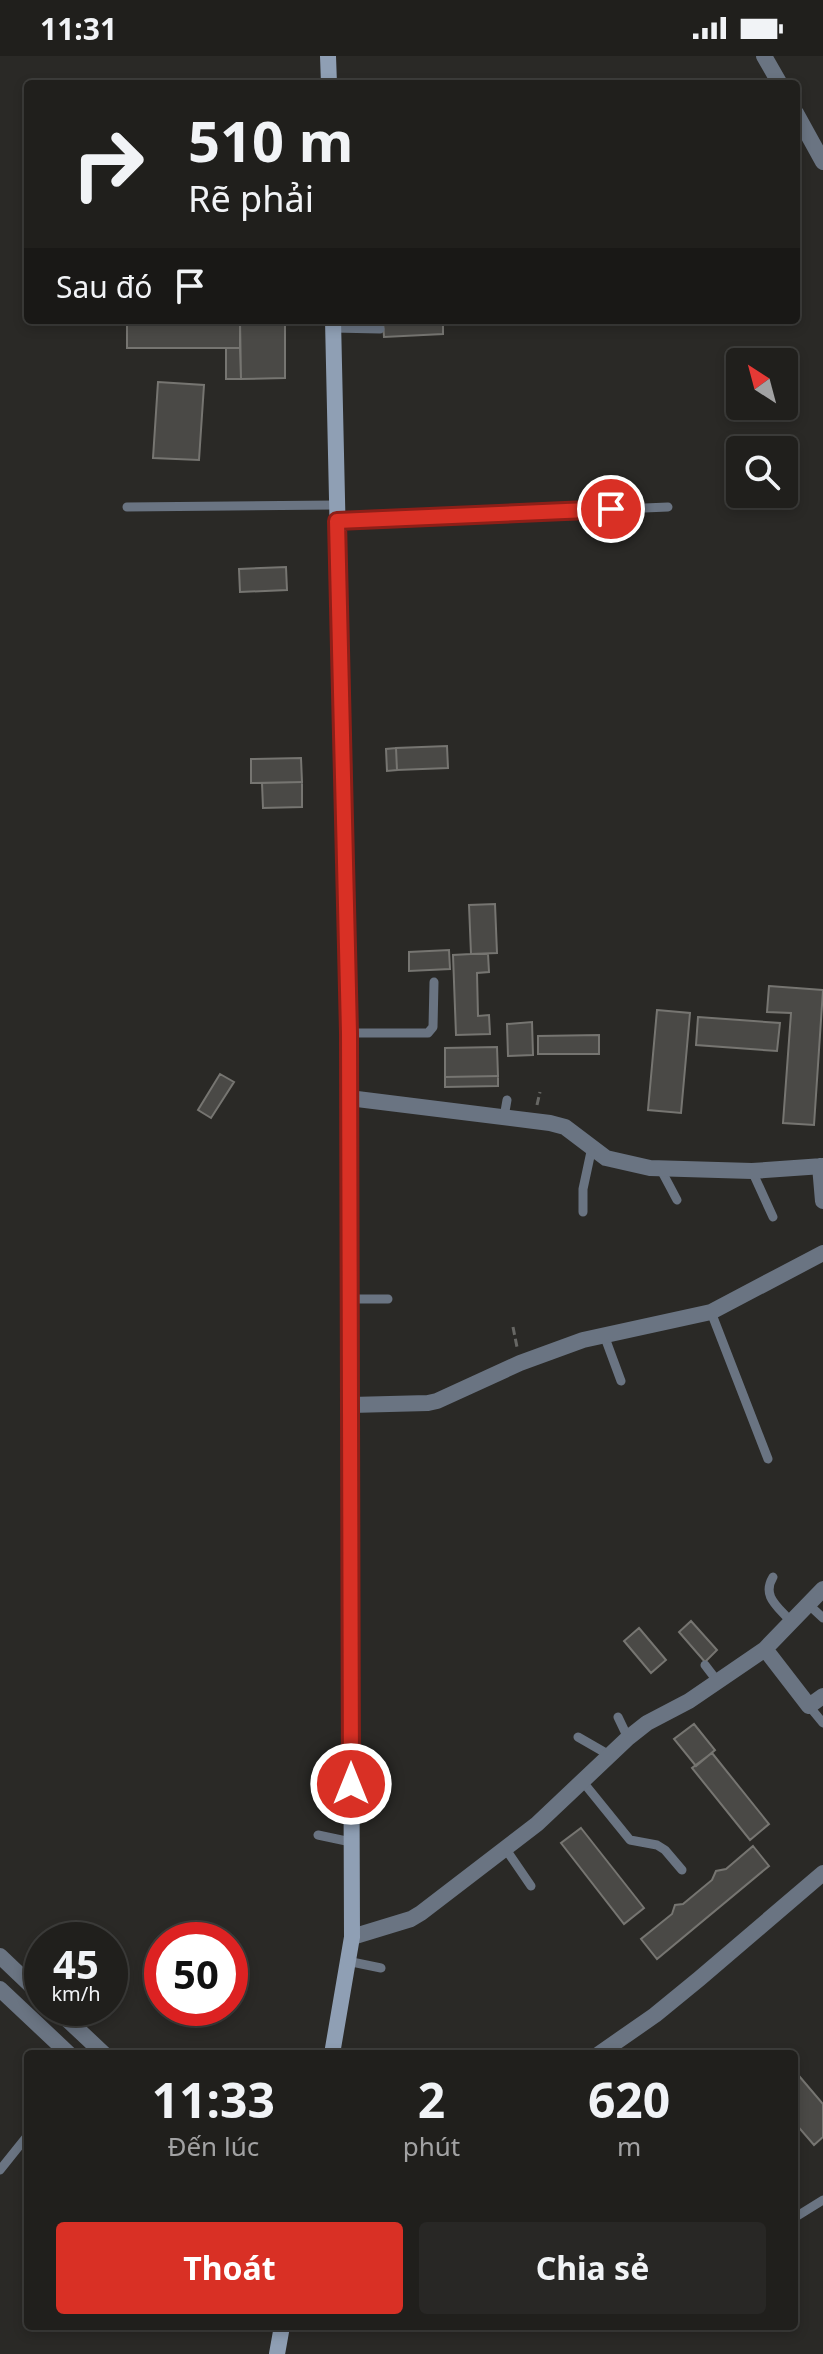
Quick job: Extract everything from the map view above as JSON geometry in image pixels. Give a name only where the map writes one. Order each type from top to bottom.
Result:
[{"type":"main road","points":[[328,56],[329,80]]},
{"type":"main road","points":[[333,324],[349,1033],[352,1937],[333,2050]]},
{"type":"main road","points":[[277,2354],[281,2330]]},
{"type":"street","points":[[764,56],[778,80]]},
{"type":"street","points":[[800,120],[823,162]]},
{"type":"street","points":[[349,1098],[550,1123],[565,1127],[606,1158],[624,1163],[660,1168],[752,1171],[822,1166],[823,1201]]},
{"type":"street","points":[[351,1405],[437,1401],[520,1363],[583,1340],[711,1312],[823,1253]]},
{"type":"street","points":[[352,1937],[411,1919],[537,1824],[647,1723],[689,1701],[765,1649],[823,1589]]},
{"type":"street","points":[[765,1649],[809,1706],[823,1696]]},
{"type":"street","points":[[605,2050],[655,2015],[823,1873]]},
{"type":"street","points":[[0,1956],[22,1977],[3,1992],[65,2050]]},
{"type":"street","points":[[74,2026],[100,2050]]},
{"type":"lane","points":[[333,324],[380,329]]},
{"type":"lane","points":[[127,507],[337,513],[668,507]]},
{"type":"lane","points":[[349,1033],[428,1033],[433,1027],[434,982]]},
{"type":"lane","points":[[504,1117],[507,1100]]},
{"type":"lane","points":[[583,1212],[583,1189],[592,1147]]},
{"type":"lane","points":[[660,1168],[677,1200]]},
{"type":"lane","points":[[752,1171],[773,1217]]},
{"type":"lane","points":[[350,1299],[388,1299]]},
{"type":"lane","points":[[711,1312],[768,1459]]},
{"type":"lane","points":[[604,1335],[621,1381]]},
{"type":"lane","points":[[773,1577],[767,1587],[768,1594],[792,1623]]},
{"type":"lane","points":[[809,1605],[823,1618]]},
{"type":"lane","points":[[705,1665],[718,1682]]},
{"type":"lane","points":[[809,1706],[823,1723]]},
{"type":"lane","points":[[618,1717],[628,1738]]},
{"type":"lane","points":[[578,1737],[611,1756]]},
{"type":"lane","points":[[583,1782],[630,1840],[661,1847],[682,1870]]},
{"type":"lane","points":[[318,1835],[351,1842]]},
{"type":"lane","points":[[505,1848],[531,1886]]},
{"type":"lane","points":[[347,1961],[381,1968]]},
{"type":"lane","points":[[0,2170],[24,2140]]},
{"type":"lane","points":[[798,2216],[823,2200]]},
{"type":"path","points":[[513,1327],[520,1363]]},
{"type":"building","points":[[127,324],[240,324],[240,348],[127,348]]},
{"type":"building","points":[[240,324],[285,324],[285,378],[241,379]]},
{"type":"building","points":[[383,324],[443,324],[443,334],[384,337]]},
{"type":"building","points":[[226,348],[240,348],[241,379],[226,379]]},
{"type":"building","points":[[158,382],[204,385],[199,460],[153,458]]},
{"type":"building","points":[[286,567],[287,590],[240,592],[239,569]]},
{"type":"building","points":[[447,746],[448,768],[397,770],[396,748]]},
{"type":"building","points":[[396,748],[397,770],[387,771],[386,749]]},
{"type":"building","points":[[301,758],[302,782],[251,783],[251,759]]},
{"type":"building","points":[[302,782],[302,807],[263,808],[262,783]]},
{"type":"building","points":[[495,904],[497,953],[471,954],[469,905]]},
{"type":"building","points":[[449,950],[450,969],[409,971],[409,952]]},
{"type":"building","points":[[488,954],[489,972],[477,973],[478,1016],[489,1015],[490,1034],[456,1035],[453,955]]},
{"type":"building","points":[[769,986],[823,990],[814,1125],[783,1123],[791,1013],[767,1012]]},
{"type":"building","points":[[657,1010],[690,1013],[681,1113],[648,1110]]},
{"type":"building","points":[[698,1017],[780,1023],[777,1051],[696,1045]]},
{"type":"building","points":[[532,1022],[533,1055],[508,1056],[507,1024]]},
{"type":"building","points":[[599,1035],[599,1054],[538,1054],[538,1036]]},
{"type":"building","points":[[497,1047],[498,1076],[445,1077],[445,1048]]},
{"type":"building","points":[[220,1074],[234,1082],[211,1118],[198,1110]]},
{"type":"building","points":[[498,1076],[498,1086],[445,1087],[445,1077]]},
{"type":"building","points":[[691,1621],[717,1650],[705,1662],[679,1632]]},
{"type":"building","points":[[639,1628],[666,1660],[651,1673],[624,1641]]},
{"type":"building","points":[[694,1724],[715,1750],[696,1766],[674,1739]]},
{"type":"building","points":[[712,1753],[769,1824],[750,1840],[692,1768]]},
{"type":"building","points":[[581,1828],[644,1908],[624,1924],[561,1843]]},
{"type":"building","points":[[753,1846],[769,1866],[657,1959],[641,1939],[672,1914],[675,1905],[683,1904],[712,1880],[716,1871],[726,1869]]},
{"type":"building","points":[[798,2075],[823,2104],[823,2137],[814,2145],[798,2127]]},
{"type":"route","points":[[351,1784],[349,1033],[337,521],[611,509]]}]
